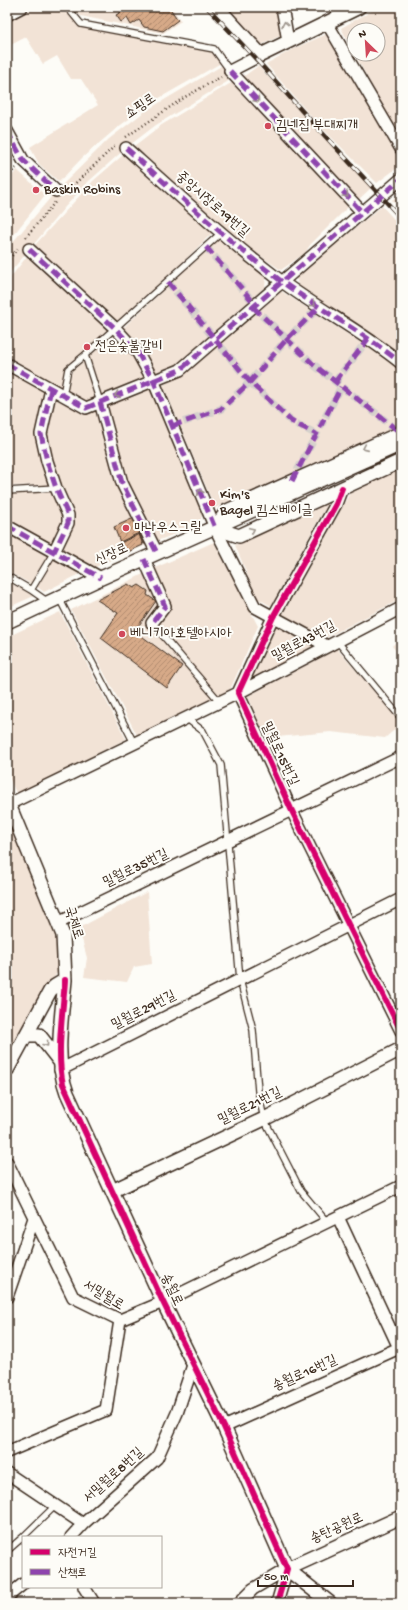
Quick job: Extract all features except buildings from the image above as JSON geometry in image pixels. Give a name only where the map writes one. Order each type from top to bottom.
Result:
[{"type":"street","points":[[7,15],[22,7]]},
{"type":"street","points":[[218,7],[261,55]]},
{"type":"street","points":[[282,7],[288,41]]},
{"type":"street","points":[[359,7],[288,41],[230,72],[362,212]]},
{"type":"street","points":[[327,23],[401,149]]},
{"type":"street","points":[[7,131],[22,160],[56,191]]},
{"type":"street","name":"중앙시장로19번길","points":[[126,148],[221,233],[281,281],[318,308],[368,338],[401,363]]},
{"type":"street","points":[[7,364],[86,408],[154,382],[180,370],[281,281],[401,179]]},
{"type":"street","points":[[29,249],[116,329],[138,353],[154,382],[215,528],[256,607],[273,617],[332,644]]},
{"type":"street","points":[[51,388],[42,434],[56,488],[68,515],[68,523],[54,552]]},
{"type":"street","points":[[100,402],[122,483],[157,553]]},
{"type":"street","points":[[215,528],[227,511],[401,433]]},
{"type":"street","name":"신장로","points":[[7,622],[101,578],[401,444]]},
{"type":"street","points":[[215,528],[239,536],[401,461]]},
{"type":"street","points":[[238,693],[273,617],[336,504],[342,488]]},
{"type":"street","points":[[7,526],[101,578]]},
{"type":"street","points":[[144,559],[165,606],[152,623]]},
{"type":"street","name":"밀월로43번길","points":[[8,802],[220,702],[401,608]]},
{"type":"street","name":"밀월로15번길","points":[[238,693],[292,809],[401,1030]]},
{"type":"street","name":"밀월로35번길","points":[[58,923],[401,757]]},
{"type":"street","name":"국제로","points":[[8,802],[63,935],[65,944],[65,980]]},
{"type":"street","name":"밀월로29번길","points":[[61,1066],[240,980],[348,924],[401,899]]},
{"type":"street","points":[[7,1070],[50,991],[65,980]]},
{"type":"street","name":"송월로","points":[[65,980],[61,1028],[61,1066],[67,1093],[163,1302],[224,1427],[286,1569]]},
{"type":"street","points":[[26,1035],[39,1035],[61,1066]]},
{"type":"street","name":"밀월로21번길","points":[[112,1191],[264,1119],[401,1049]]},
{"type":"street","name":"서밀월로","points":[[7,1162],[72,1297],[120,1320],[106,1410],[7,1452]]},
{"type":"street","points":[[120,1320],[163,1302],[401,1186]]},
{"type":"street","points":[[338,1217],[400,1350]]},
{"type":"street","points":[[7,1297],[34,1218]]},
{"type":"street","name":"송월로16번길","points":[[224,1427],[400,1350]]},
{"type":"street","name":"서밀월로8번길","points":[[72,1536],[83,1524],[157,1458],[177,1413],[193,1365]]},
{"type":"street","points":[[7,1473],[83,1524]]},
{"type":"street","name":"송탄공원로","points":[[286,1569],[401,1517]]},
{"type":"street","points":[[239,1603],[253,1589],[286,1569]]},
{"type":"street","points":[[277,1603],[286,1569]]},
{"type":"street","points":[[286,1569],[330,1603]]},
{"type":"street","points":[[7,1597],[22,1585]]},
{"type":"street","points":[[85,1588],[94,1603]]},
{"type":"lane","points":[[67,7],[81,24],[214,49],[230,72]]},
{"type":"lane","points":[[63,396],[68,369],[116,329],[221,233]]},
{"type":"lane","points":[[85,355],[100,402]]},
{"type":"lane","points":[[7,491],[56,488]]},
{"type":"lane","points":[[31,590],[54,552]]},
{"type":"lane","points":[[7,576],[31,590],[53,600],[134,743]]},
{"type":"lane","points":[[152,623],[220,702]]},
{"type":"lane","points":[[332,644],[401,718]]},
{"type":"lane","points":[[186,718],[203,731],[221,765],[240,980],[253,1030],[258,1091],[264,1119],[301,1191],[327,1222]]},
{"type":"lane","points":[[24,1536],[56,1505]]},
{"type":"lane","points":[[7,1551],[22,1538]]},
{"type":"shaded area","points":[[36,7],[62,7],[78,26],[213,49],[221,63],[154,101],[118,127],[83,157],[59,182],[39,164],[30,147],[98,105],[81,79],[71,79],[57,56],[43,64],[26,37],[7,47],[7,23]]},
{"type":"shaded area","points":[[71,7],[171,7],[181,21],[163,33],[81,16]]},
{"type":"shaded area","points":[[227,7],[278,7],[284,34],[261,45]]},
{"type":"shaded area","points":[[379,7],[401,7],[401,141],[359,62],[386,62],[386,22],[352,22]]},
{"type":"shaded area","points":[[346,25],[346,38],[341,28]]},
{"type":"shaded area","points":[[327,34],[401,163],[401,165],[377,183],[316,122],[266,64],[295,48]]},
{"type":"shaded area","points":[[223,65],[235,77],[156,125],[126,148],[88,182],[7,276],[7,249],[56,191],[109,139],[144,112]]},
{"type":"shaded area","points":[[258,66],[371,188],[357,201],[243,77]]},
{"type":"shaded area","points":[[236,80],[349,206],[310,245],[305,253],[281,270],[236,239],[134,146],[160,126]]},
{"type":"shaded area","points":[[123,155],[212,233],[166,279],[117,323],[75,285],[35,245],[93,181]]},
{"type":"shaded area","points":[[17,170],[45,195],[7,243],[7,182]]},
{"type":"shaded area","points":[[401,192],[401,210],[392,200]]},
{"type":"shaded area","points":[[382,206],[401,227],[401,357],[298,285],[296,277]]},
{"type":"shaded area","points":[[218,239],[266,277],[265,287],[174,367],[156,376],[122,329]]},
{"type":"shaded area","points":[[28,255],[109,331],[65,368],[62,389],[7,356],[7,282]]},
{"type":"shaded area","points":[[281,291],[389,361],[401,372],[401,425],[215,508],[163,385],[184,374]]},
{"type":"shaded area","points":[[114,335],[133,356],[146,378],[89,403],[81,402],[67,392],[72,371]]},
{"type":"shaded area","points":[[7,367],[46,390],[38,432],[52,485],[7,486]]},
{"type":"shaded area","points":[[150,387],[203,510],[200,524],[157,541],[126,484],[101,407]]},
{"type":"shaded area","points":[[53,398],[85,413],[95,409],[119,485],[148,544],[93,568],[59,549],[73,521],[45,442]]},
{"type":"shaded area","points":[[401,469],[401,599],[323,639],[281,617],[350,493]]},
{"type":"shaded area","points":[[55,492],[65,518],[52,547],[7,520],[7,493]]},
{"type":"shaded area","points":[[328,503],[271,606],[257,598],[235,545]]},
{"type":"shaded area","points":[[7,531],[50,553],[31,584],[7,571]]},
{"type":"shaded area","points":[[214,542],[258,626],[229,692],[137,735],[71,610],[157,567]]},
{"type":"shaded area","points":[[55,555],[82,573],[44,592],[36,586]]},
{"type":"shaded area","points":[[7,581],[34,596],[7,608]]},
{"type":"shaded area","points":[[60,612],[126,739],[17,795],[7,773],[7,637]]},
{"type":"shaded area","points":[[277,625],[316,647],[250,681]]},
{"type":"shaded area","points":[[401,637],[401,656],[392,646]]},
{"type":"shaded area","points":[[337,649],[401,721],[401,724],[385,738],[331,732],[266,738],[248,696]]},
{"type":"shaded area","points":[[7,817],[61,936],[62,964],[7,1059]]},
{"type":"shaded area","points":[[147,892],[152,964],[134,967],[127,982],[84,977],[87,958],[79,928]]},
{"type":"tunnel","points":[[206,247],[255,304]]},
{"type":"tunnel","points":[[168,282],[250,382],[291,421],[316,434]]},
{"type":"tunnel","points":[[253,307],[314,365],[401,433]]},
{"type":"tunnel","points":[[172,426],[221,409],[250,382],[286,340],[318,308]]},
{"type":"tunnel","points":[[335,382],[368,339]]},
{"type":"tunnel","points":[[292,481],[341,387]]},
{"type":"railway","points":[[207,7],[401,218]]},
{"type":"marked path","points":[[230,71],[362,212]]},
{"type":"marked path","points":[[7,131],[23,160],[56,191]]},
{"type":"marked path","points":[[126,148],[202,216],[281,281],[372,341],[401,363]]},
{"type":"marked path","points":[[7,364],[86,408],[180,370],[401,179]]},
{"type":"marked path","points":[[206,247],[255,304]]},
{"type":"marked path","points":[[29,249],[116,329],[138,353],[154,382],[215,528]]},
{"type":"marked path","points":[[168,282],[250,382],[291,421],[316,434]]},
{"type":"marked path","points":[[253,307],[314,365],[401,433]]},
{"type":"marked path","points":[[172,426],[221,409],[250,382],[286,340],[318,308]]},
{"type":"marked path","points":[[335,382],[368,339]]},
{"type":"marked path","points":[[292,481],[341,387]]},
{"type":"marked path","points":[[51,389],[41,434],[47,461],[56,488],[68,515],[68,523],[54,552]]},
{"type":"marked path","points":[[100,402],[122,483],[157,553]]},
{"type":"marked path","points":[[7,526],[101,578]]},
{"type":"marked path","points":[[144,559],[165,606],[152,623]]},
{"type":"cycle path","points":[[342,488],[336,504],[273,617],[238,693],[291,809],[401,1031]]},
{"type":"cycle path","points":[[65,980],[60,1046],[63,1084],[163,1302],[224,1427],[287,1569],[277,1603]]},
{"type":"place","name":"김네집 부대찌개","points":[[268,126]]},
{"type":"place","name":"Baskin Robins","points":[[36,190]]},
{"type":"place","name":"전은숮불갈비","points":[[87,347]]},
{"type":"place","name":"Kim's Bagel 킴스베이글","points":[[212,503]]},
{"type":"place","name":"마나우스그릴","points":[[126,528]]},
{"type":"place","name":"베니키아호텔아시아","points":[[122,634]]}]
